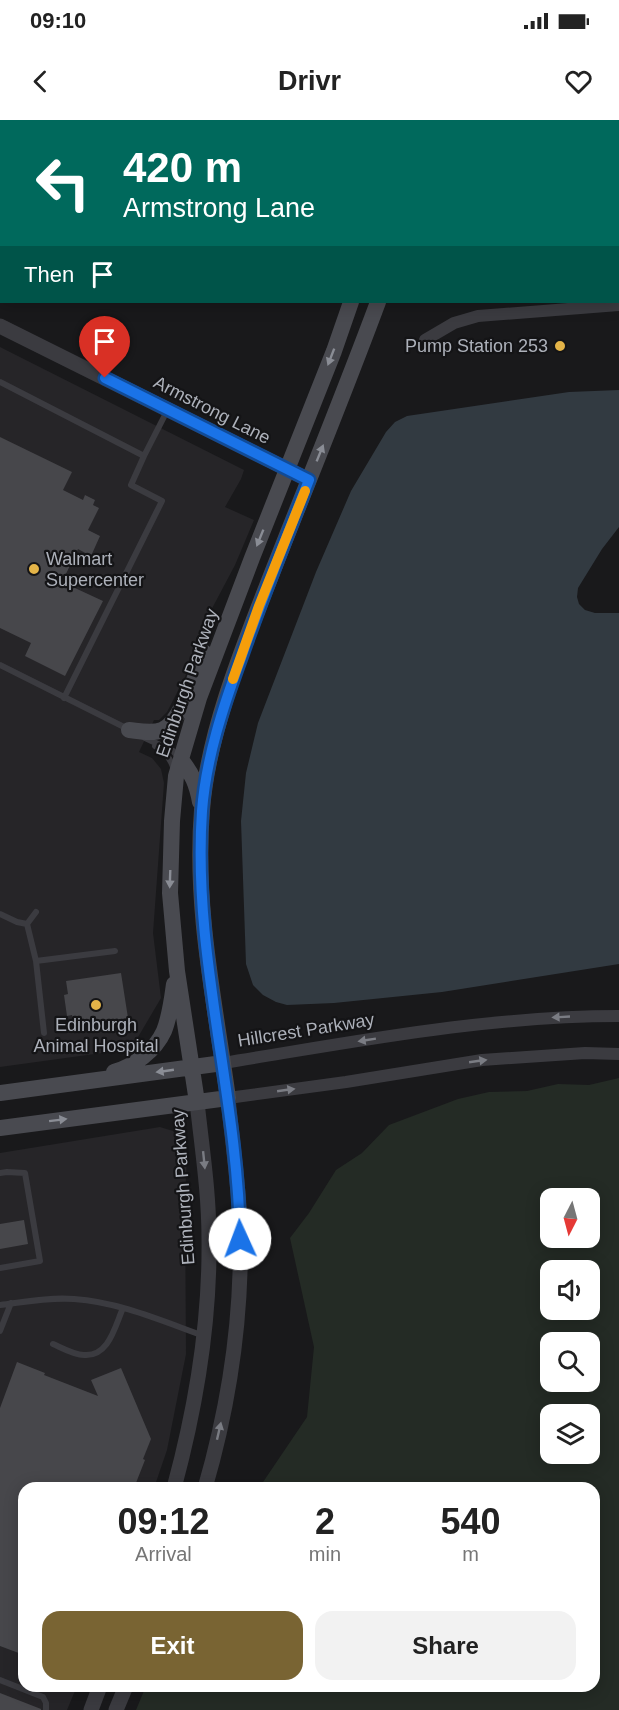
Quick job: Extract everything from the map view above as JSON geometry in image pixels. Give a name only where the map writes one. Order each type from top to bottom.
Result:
[{"type":"main road","name":"Edinburgh Parkway","points":[[197,1102],[177,971],[170,893],[176,776],[199,698],[351,303]]},
{"type":"main road","points":[[0,1128],[228,1098],[202,918],[200,867],[202,808],[207,771],[222,710],[259,606],[378,303]]},
{"type":"main road","points":[[129,730],[160,731],[171,725],[219,621],[242,584]]},
{"type":"main road","points":[[181,760],[196,784],[202,808]]},
{"type":"main road","points":[[76,1083],[133,1064],[158,1041],[168,1018],[177,971]]},
{"type":"main road","name":"Hillcrest Parkway","points":[[0,1093],[223,1063]]},
{"type":"street","points":[[425,340],[454,323],[478,316],[619,305]]},
{"type":"street","name":"Armstrong Lane","points":[[0,326],[309,480]]},
{"type":"street","name":"Hillcrest Parkway","points":[[223,1063],[464,1026],[536,1018],[619,1016]]},
{"type":"street","points":[[207,1482],[228,1390],[239,1301],[239,1201],[228,1098],[482,1060],[574,1054],[619,1054]]},
{"type":"street","name":"Edinburgh Parkway","points":[[175,1482],[195,1396],[205,1336],[208,1284],[207,1193],[197,1102]]},
{"type":"street","points":[[91,1710],[98,1692]]},
{"type":"street","points":[[116,1710],[124,1692]]},
{"type":"lane","points":[[0,382],[144,456]]},
{"type":"lane","points":[[64,698],[162,501],[131,485],[168,409]]},
{"type":"lane","points":[[0,665],[173,751],[181,760]]},
{"type":"lane","points":[[129,730],[138,739],[160,748],[171,760],[176,776]]},
{"type":"lane","points":[[27,924],[36,912]]},
{"type":"lane","points":[[0,914],[27,924]]},
{"type":"lane","points":[[27,924],[36,961],[44,1034]]},
{"type":"lane","points":[[36,961],[115,951]]},
{"type":"lane","points":[[0,1173],[25,1173],[40,1262],[0,1268]]},
{"type":"lane","points":[[0,1305],[72,1298],[94,1301],[123,1308],[205,1336]]},
{"type":"lane","points":[[0,1331],[11,1304]]},
{"type":"lane","points":[[53,1344],[83,1355],[97,1353],[108,1344],[123,1308]]},
{"type":"lane","points":[[0,1680],[18,1687]]},
{"type":"lane","points":[[31,1692],[44,1697],[46,1710]]},
{"type":"shaded area","points":[[0,347],[244,470],[225,507],[254,520],[235,565],[208,616],[185,677],[167,712],[159,720],[154,720],[139,752],[152,758],[161,769],[164,783],[153,933],[161,998],[131,1049],[0,1067]]},
{"type":"shaded area","points":[[619,390],[619,527],[602,549],[578,588],[577,597],[579,604],[585,610],[595,613],[619,613],[619,964],[442,992],[334,1003],[287,1005],[263,995],[253,985],[246,964],[241,821],[246,773],[258,723],[316,572],[351,491],[386,432],[395,422],[407,416],[569,392]]},
{"type":"shaded area","points":[[619,1078],[619,1710],[136,1710],[144,1692],[600,1692],[600,1482],[263,1482],[307,1417],[314,1347],[290,1238],[336,1170],[362,1153],[389,1125],[458,1099],[489,1092],[527,1091],[558,1084],[589,1085]]},
{"type":"shaded area","points":[[160,1127],[173,1131],[184,1142],[187,1153],[186,1354],[167,1450],[156,1482],[18,1482],[18,1692],[74,1692],[67,1710],[0,1710],[0,1153]]},
{"type":"building","name":"Pump Station 253","points":[[564,341],[565,351],[555,351],[554,342]]},
{"type":"building","name":"Walmart Supercenter","points":[[0,437],[72,472],[63,490],[83,500],[85,495],[95,500],[93,505],[99,508],[88,530],[100,536],[91,556],[78,549],[62,582],[103,601],[65,676],[25,656],[31,643],[0,628]]},
{"type":"building","name":"Edinburgh Animal Hospital","points":[[121,973],[128,1018],[74,1026],[72,1015],[67,1016],[64,995],[68,994],[66,981]]},
{"type":"building","points":[[24,1220],[28,1244],[0,1249],[0,1224]]},
{"type":"building","points":[[17,1362],[98,1396],[91,1380],[121,1368],[151,1439],[136,1482],[18,1482],[18,1653],[0,1646],[0,1408]]},
{"type":"building","points":[[0,1693],[41,1709],[41,1710],[0,1710]]},
{"type":"slow traffic","points":[[233,679],[259,606],[305,491]]},
{"type":"place","name":"Pump Station 253","points":[[560,346]]},
{"type":"place","name":"Walmart Supercenter","points":[[34,569]]},
{"type":"place","name":"Edinburgh Animal Hospital","points":[[96,1005]]},
{"type":"route","points":[[105,378],[309,480],[259,606],[222,710],[207,771],[202,808],[200,893],[202,918],[228,1098],[239,1201],[240,1239]]}]
